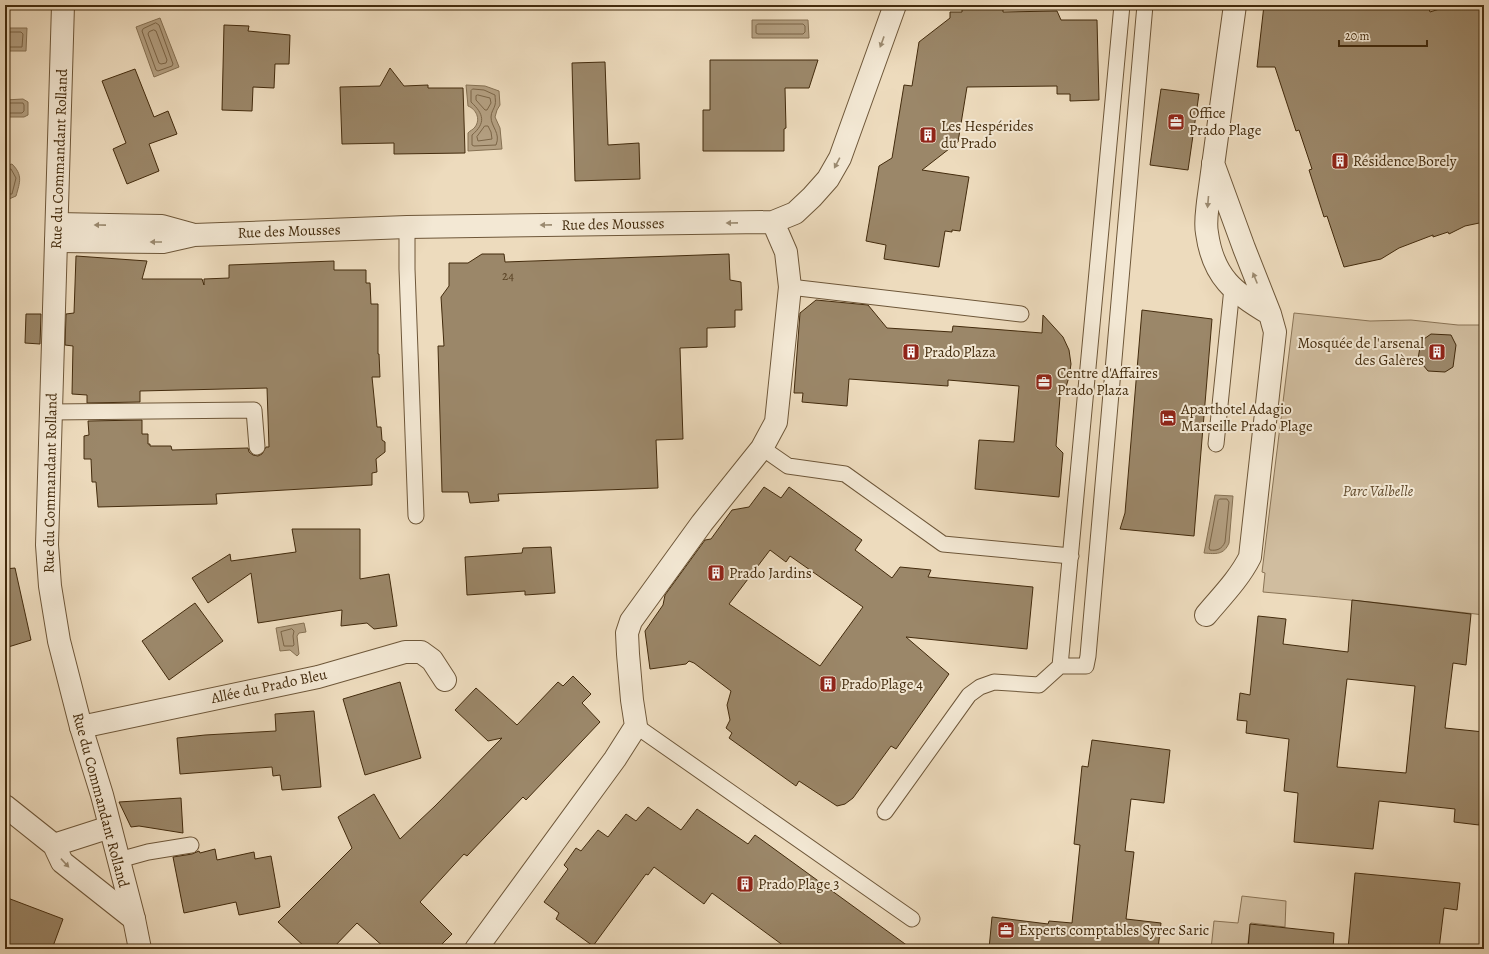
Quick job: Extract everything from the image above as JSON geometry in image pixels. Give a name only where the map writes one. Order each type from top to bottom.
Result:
[{"type":"street","name":"Rue du Commandant Rolland","points":[[63,5],[47,545],[50,586],[59,641],[81,727],[102,794],[134,919],[140,949]]},
{"type":"street","name":"Rue des Mousses","points":[[56,233],[163,242],[194,235],[407,227],[773,222],[795,213],[812,197],[828,179],[840,158],[895,5]]},
{"type":"street","points":[[1235,5],[1208,202],[1206,232],[1214,261],[1222,278],[1232,288],[1257,307],[1270,314]]},
{"type":"street","points":[[1206,615],[1239,576],[1250,558],[1275,332],[1270,314],[1213,163]]},
{"type":"street","points":[[476,949],[615,759],[636,726],[632,700],[627,633],[631,621],[702,523],[762,448],[776,422],[790,287],[786,252],[773,222]]},
{"type":"street","points":[[1214,261],[1244,248]]},
{"type":"street","name":"Allée du Prado Bleu","points":[[81,727],[318,677],[404,652],[421,652],[432,660],[445,680]]},
{"type":"street","points":[[5,806],[47,840],[62,862],[134,919]]},
{"type":"street","points":[[47,840],[110,827]]},
{"type":"lane","points":[[1060,666],[1122,5]]},
{"type":"lane","points":[[885,812],[969,694],[980,687],[994,682],[1039,685],[1060,666],[1086,666],[1146,5]]},
{"type":"lane","points":[[407,227],[407,269],[416,516]]},
{"type":"lane","points":[[790,287],[1021,314]]},
{"type":"lane","points":[[1216,444],[1232,288]]},
{"type":"lane","points":[[51,412],[254,410],[257,447]]},
{"type":"lane","points":[[762,448],[788,466],[845,474],[943,544],[1071,556]]},
{"type":"lane","points":[[636,726],[912,919]]},
{"type":"lane","points":[[119,860],[148,852],[191,845]]},
{"type":"green space","name":"Parc Valbelle","points":[[1294,313],[1370,321],[1411,320],[1458,325],[1484,325],[1484,615],[1374,602],[1263,592],[1265,573],[1262,572]]},
{"type":"green space","points":[[1242,896],[1286,901],[1285,927],[1251,923],[1247,949],[1211,949],[1214,921],[1238,923]]},
{"type":"water","points":[[160,18],[179,67],[154,77],[136,27]]},
{"type":"water","points":[[752,20],[808,20],[809,38],[752,38]]},
{"type":"water","points":[[5,28],[27,28],[26,51],[5,51]]},
{"type":"water","points":[[466,85],[485,86],[499,91],[500,105],[495,117],[500,128],[502,149],[468,151],[468,133],[477,124],[478,118],[473,109],[468,106]]},
{"type":"water","points":[[23,99],[28,102],[28,115],[24,117],[5,117],[5,100]]},
{"type":"water","points":[[12,164],[18,172],[20,179],[16,196],[9,199],[5,197],[5,166]]},
{"type":"water","points":[[6,295],[7,358],[5,357]]},
{"type":"water","points":[[1215,495],[1233,496],[1229,543],[1222,552],[1212,554],[1204,553]]},
{"type":"water","points":[[304,623],[306,632],[299,633],[297,636],[299,654],[297,656],[290,650],[280,651],[276,628]]},
{"type":"building","name":"Les Hespérides du Prado","points":[[962,5],[1003,5],[1003,12],[1057,11],[1061,20],[1097,20],[1099,100],[1070,101],[1070,94],[1057,94],[1057,86],[967,87],[958,142],[922,170],[969,177],[960,231],[945,231],[939,267],[884,259],[886,245],[866,241],[879,166],[892,158],[904,85],[912,86],[919,42],[950,18],[950,12],[962,12]]},
{"type":"building","points":[[1264,5],[1428,5],[1430,12],[1452,5],[1484,5],[1484,222],[1465,226],[1449,234],[1448,232],[1433,237],[1433,235],[1399,248],[1381,259],[1344,267],[1327,216],[1324,217],[1309,170],[1312,169],[1299,130],[1296,131],[1275,67],[1257,67]]},
{"type":"building","points":[[224,25],[249,26],[248,31],[290,35],[289,64],[275,64],[274,88],[253,87],[252,111],[222,110]]},
{"type":"building","points":[[710,60],[818,60],[809,88],[785,88],[786,128],[784,129],[784,151],[703,151],[703,110],[710,110]]},
{"type":"building","points":[[605,62],[608,145],[639,143],[640,179],[575,181],[572,63]]},
{"type":"building","points":[[390,68],[404,86],[428,85],[428,88],[463,88],[465,153],[394,154],[394,143],[342,144],[340,87],[380,86]]},
{"type":"building","points":[[135,69],[154,117],[168,111],[177,134],[149,144],[159,171],[127,184],[113,149],[126,143],[102,81]]},
{"type":"building","name":"Office Prado Plage","points":[[1161,89],[1199,94],[1188,170],[1150,165]]},
{"type":"building","points":[[482,254],[504,254],[505,262],[729,254],[730,280],[741,282],[742,310],[735,310],[735,327],[707,328],[707,347],[680,348],[683,439],[656,440],[658,488],[498,494],[499,501],[470,503],[468,492],[442,492],[438,346],[444,346],[441,297],[449,286],[449,263],[468,263]]},
{"type":"building","points":[[76,256],[147,261],[142,279],[202,279],[204,285],[204,279],[229,278],[229,265],[334,261],[334,270],[366,270],[366,283],[370,283],[371,304],[378,304],[378,354],[380,377],[372,377],[377,427],[381,427],[382,440],[385,442],[385,452],[376,459],[377,472],[372,473],[372,485],[216,494],[217,504],[98,507],[96,482],[92,482],[91,459],[84,459],[84,436],[89,435],[88,421],[142,420],[142,434],[148,434],[148,444],[150,444],[150,446],[171,446],[172,450],[248,448],[249,452],[258,456],[262,454],[266,447],[269,447],[267,388],[140,391],[140,402],[87,403],[87,395],[72,394],[73,346],[65,345],[66,314],[74,313]]},
{"type":"building","points":[[816,300],[868,305],[887,328],[952,332],[953,326],[1042,333],[1043,315],[1063,337],[1069,350],[1071,364],[1065,390],[1060,397],[1056,446],[1063,453],[1059,497],[975,489],[979,440],[1014,442],[1019,386],[948,380],[948,386],[849,379],[847,406],[802,402],[803,393],[794,393],[800,313]]},
{"type":"building","name":"Aparthotel Adagio Marseille Prado Plage","points":[[1142,310],[1212,319],[1194,536],[1120,529],[1125,513]]},
{"type":"building","points":[[26,314],[41,314],[40,344],[25,343]]},
{"type":"building","name":"Mosquée de l'arsenal des Galères","points":[[1431,334],[1451,335],[1456,345],[1453,367],[1445,372],[1428,371],[1418,359],[1421,341]]},
{"type":"building","name":"Prado Plage 4","points":[[764,487],[781,498],[789,487],[862,540],[855,550],[892,578],[900,567],[931,570],[928,577],[1033,587],[1027,649],[906,637],[949,674],[896,749],[891,746],[853,798],[845,804],[837,806],[799,781],[796,786],[729,738],[732,733],[726,728],[730,720],[727,705],[731,691],[694,663],[689,661],[686,664],[650,669],[645,631],[663,605],[665,595],[705,540],[711,539],[732,510],[749,507]],"holes":[[[770,550],[786,562],[790,556],[863,607],[820,666],[729,604]]]},
{"type":"building","points":[[292,529],[360,529],[360,579],[389,574],[397,626],[374,629],[367,623],[341,626],[342,610],[258,623],[251,573],[208,603],[192,578],[230,554],[231,561],[296,552]]},
{"type":"building","points":[[551,547],[555,593],[525,595],[525,591],[467,595],[465,557],[522,553],[523,548]]},
{"type":"building","points":[[15,568],[31,640],[5,648],[5,569]]},
{"type":"building","points":[[1352,600],[1471,614],[1466,665],[1453,663],[1445,728],[1484,732],[1484,812],[1481,812],[1479,825],[1454,822],[1455,809],[1379,801],[1373,849],[1294,842],[1298,793],[1284,791],[1289,739],[1246,733],[1247,721],[1237,720],[1240,693],[1250,695],[1258,616],[1286,619],[1283,644],[1348,652]],"holes":[[[1347,679],[1415,686],[1406,773],[1337,767]]]},
{"type":"building","points":[[195,603],[223,641],[169,680],[142,641]]},
{"type":"building","points":[[573,676],[591,694],[582,703],[600,722],[526,800],[523,797],[467,856],[464,854],[420,902],[452,934],[437,949],[386,949],[357,923],[332,949],[307,949],[278,922],[352,848],[338,817],[374,794],[400,839],[502,738],[488,741],[455,710],[476,688],[517,725],[558,682],[563,686]]},
{"type":"building","points":[[400,682],[421,758],[365,775],[343,699]]},
{"type":"building","points":[[314,711],[321,787],[282,790],[280,775],[273,776],[272,767],[180,774],[177,738],[276,731],[275,714]]},
{"type":"building","points":[[1092,740],[1170,750],[1164,803],[1131,799],[1125,851],[1134,852],[1126,919],[1161,923],[1158,949],[989,949],[992,917],[1048,924],[1049,921],[1072,923],[1080,845],[1074,844],[1082,766],[1088,767]]},
{"type":"building","points":[[181,798],[183,833],[139,826],[131,827],[119,802]]},
{"type":"building","name":"Prado Plage 3","points":[[648,807],[681,830],[697,809],[748,844],[755,835],[912,949],[788,949],[712,893],[704,904],[654,867],[648,875],[646,874],[593,946],[556,919],[559,913],[544,902],[568,869],[564,865],[576,848],[581,851],[598,830],[608,837],[626,814],[636,821]]},
{"type":"building","points":[[215,849],[217,860],[254,852],[255,859],[271,856],[280,907],[239,915],[236,902],[184,913],[173,857]]},
{"type":"building","points":[[1355,873],[1460,883],[1457,910],[1444,908],[1439,949],[1348,949]]},
{"type":"building","points":[[5,897],[63,919],[52,949],[5,949]]},
{"type":"building","points":[[1250,924],[1334,933],[1333,949],[1248,949]]},
{"type":"place","name":"Office Prado Plage","points":[[1176,122]]},
{"type":"place","name":"Les Hespérides du Prado","points":[[928,135]]},
{"type":"place","name":"Résidence Borely","points":[[1340,161]]},
{"type":"place","name":"Prado Plaza","points":[[911,352]]},
{"type":"place","name":"Mosquée de l'arsenal des Galères","points":[[1437,352]]},
{"type":"place","name":"Centre d'Affaires Prado Plaza","points":[[1044,382]]},
{"type":"place","name":"Aparthotel Adagio Marseille Prado Plage","points":[[1168,418]]},
{"type":"place","name":"Prado Jardins","points":[[716,573]]},
{"type":"place","name":"Prado Plage 4","points":[[828,684]]},
{"type":"place","name":"Prado Plage 3","points":[[745,884]]},
{"type":"place","name":"Experts comptables Syrec Saric","points":[[1006,930]]}]
